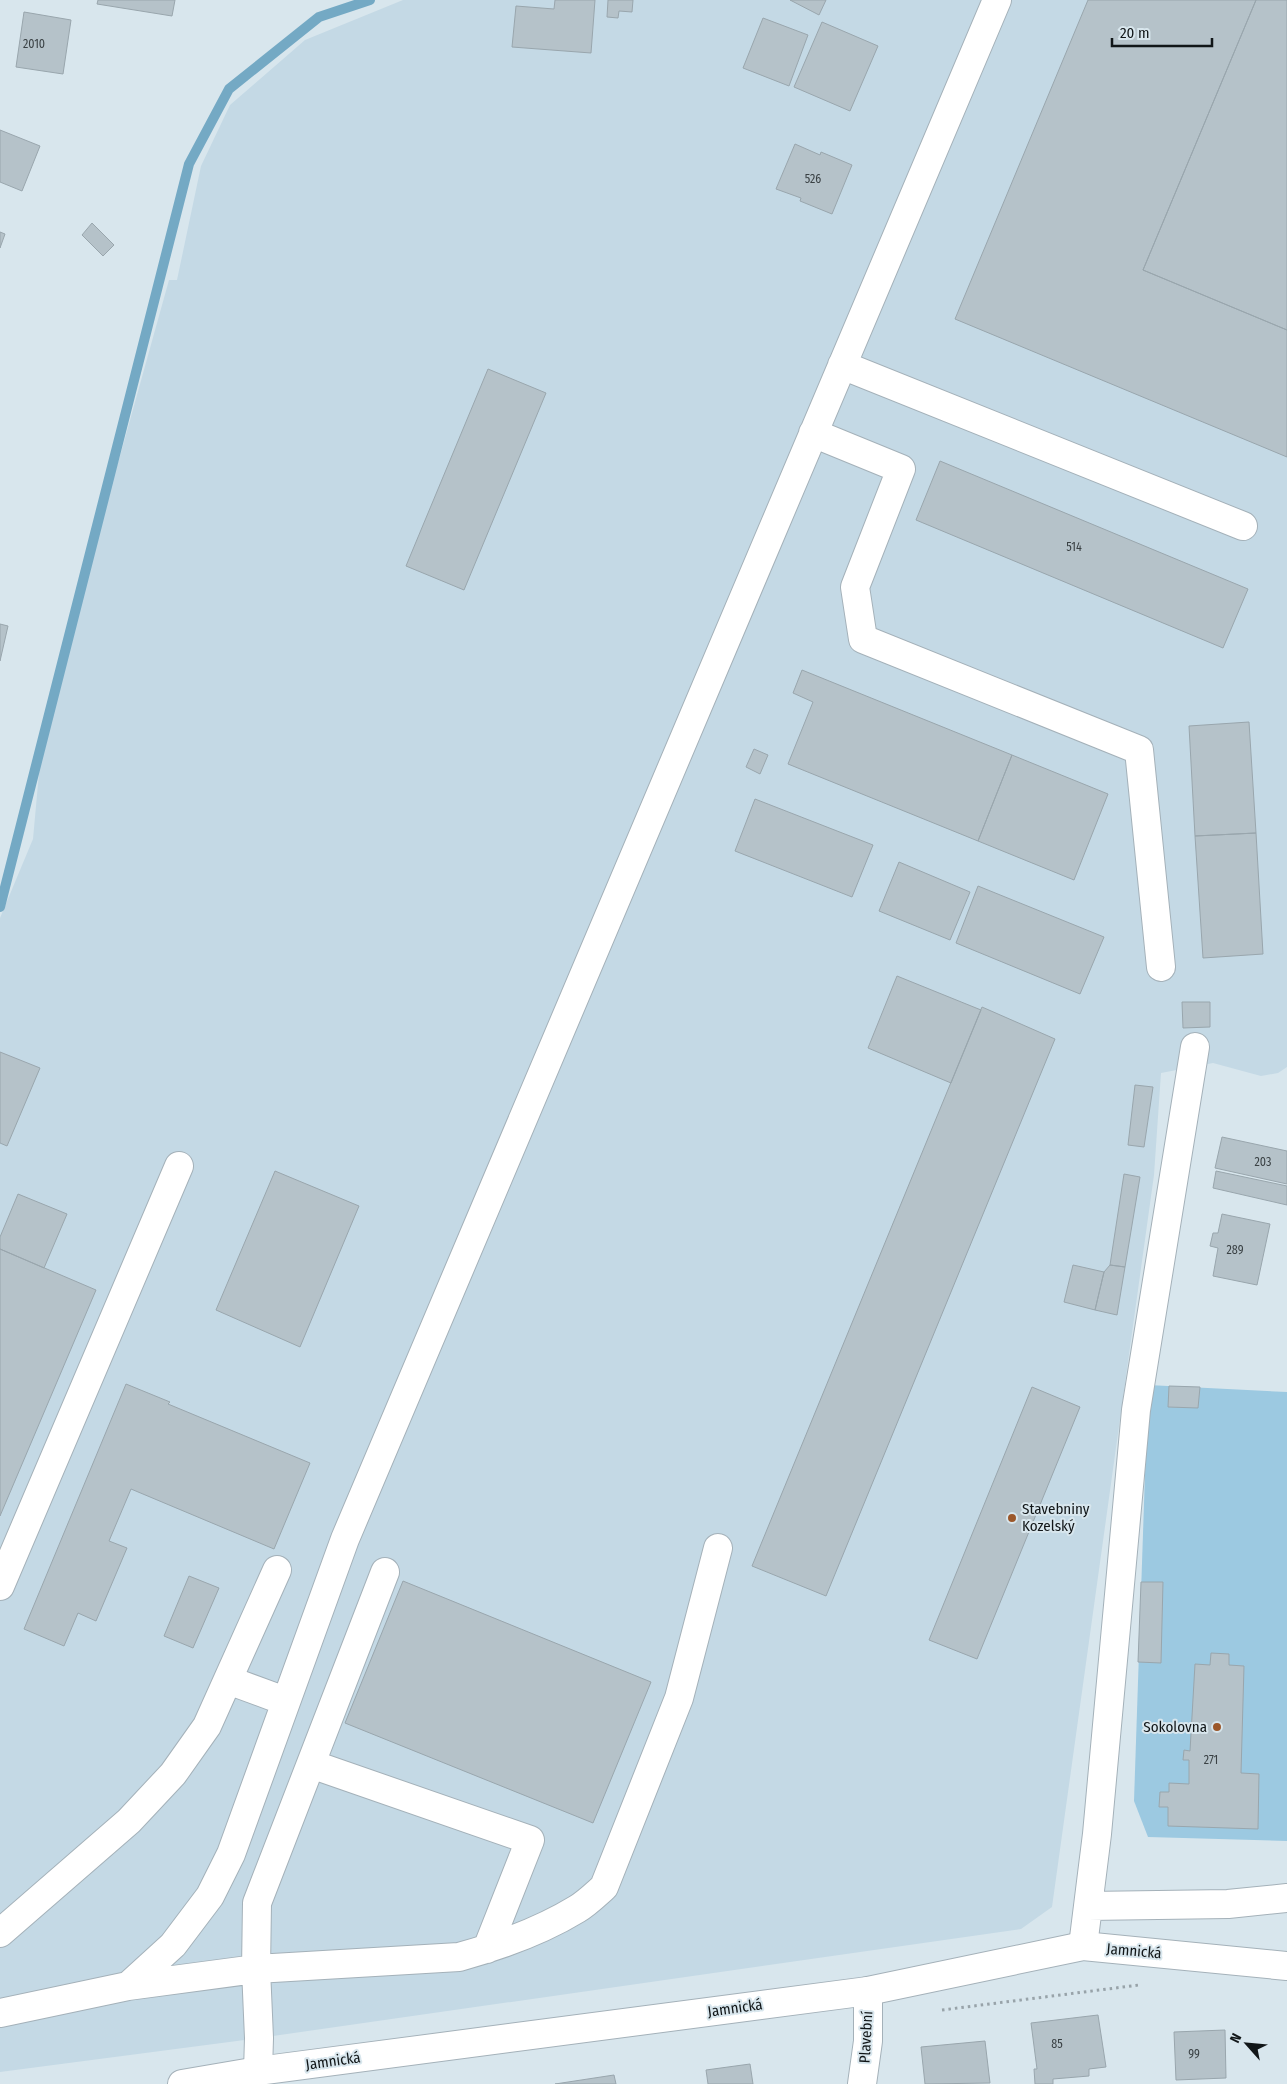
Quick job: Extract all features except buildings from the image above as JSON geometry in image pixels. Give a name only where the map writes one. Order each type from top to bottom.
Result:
[{"type":"main road","points":[[128,1986],[173,1945],[210,1896],[231,1854],[345,1539],[997,0]]},
{"type":"main road","points":[[842,365],[1243,526]]},
{"type":"main road","points":[[813,433],[901,469],[855,587],[863,639],[1139,750],[1161,967]]},
{"type":"main road","points":[[1083,1946],[1097,1834],[1136,1410],[1195,1047]]},
{"type":"main road","points":[[0,1586],[179,1166]]},
{"type":"main road","points":[[0,2013],[128,1986],[256,1969],[459,1957],[487,1949],[539,1928],[578,1909],[604,1887],[679,1698],[718,1548]]},
{"type":"main road","points":[[0,1933],[129,1821],[172,1774],[207,1726],[277,1570]]},
{"type":"main road","points":[[258,2071],[257,1903],[385,1572]]},
{"type":"main road","points":[[228,1680],[285,1701]]},
{"type":"main road","points":[[311,1764],[530,1840],[487,1949]]},
{"type":"main road","points":[[1088,1906],[1228,1904],[1287,1898]]},
{"type":"main road","name":"Jamnická","points":[[182,2084],[258,2071],[868,1991],[1083,1946],[1287,1966]]},
{"type":"main road","name":"Plavební","points":[[862,2084],[868,2041],[868,1991]]},
{"type":"path","points":[[934,2011],[1143,1984]]},
{"type":"shaded area","points":[[403,0],[1287,0],[1287,1067],[1278,1073],[1261,1076],[1213,1063],[1161,1073],[1154,1175],[1052,1907],[1021,1929],[259,2038],[0,2072],[0,918],[33,839],[43,729],[69,622],[120,456],[169,280],[177,280],[201,166],[230,105],[305,40]]},
{"type":"shaded area","points":[[1148,1385],[1287,1392],[1287,1841],[1148,1837],[1134,1801]]},
{"type":"waterway","points":[[0,907],[189,164],[229,89],[319,17],[370,0]]},
{"type":"place","name":"Stavebniny Kozelský","points":[[1012,1518]]},
{"type":"place","name":"Sokolovna","points":[[1217,1727]]}]
